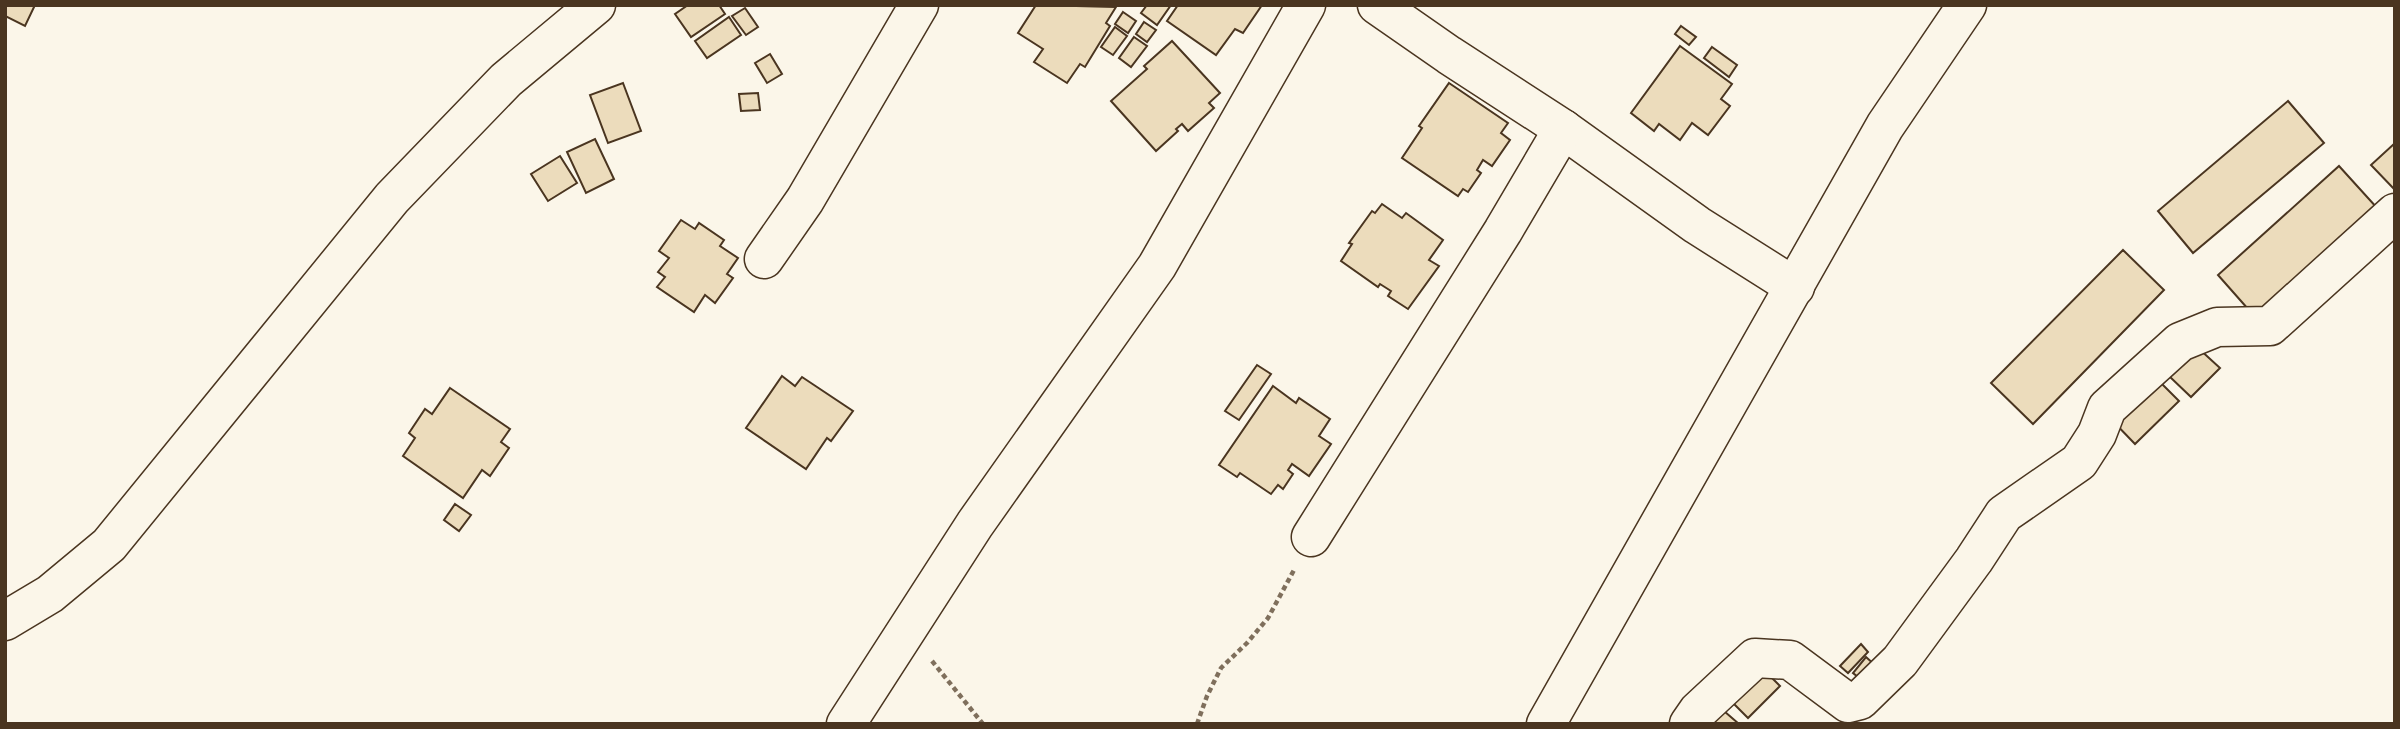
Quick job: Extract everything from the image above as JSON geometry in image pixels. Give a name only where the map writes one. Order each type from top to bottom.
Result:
[{"type":"street","points":[[5,621],[50,594],[109,545],[391,198],[506,80],[596,5]]},
{"type":"street","points":[[764,259],[805,200],[919,5]]},
{"type":"street","points":[[846,724],[975,524],[1157,266],[1306,5]]},
{"type":"street","points":[[1377,5],[1563,129],[1697,225],[1795,287]]},
{"type":"street","points":[[1546,724],[1885,126],[1968,5]]},
{"type":"street","points":[[1311,537],[1503,231],[1563,129]]},
{"type":"street","points":[[1689,724],[1698,711],[1755,658],[1790,660],[1848,703],[1860,700],[1900,661],[2004,514],[2079,462],[2098,433],[2107,408],[2180,342],[2217,327],[2270,326],[2395,213]]},
{"type":"path","points":[[1197,724],[1221,668],[1268,618],[1311,537]]},
{"type":"path","points":[[919,611],[923,650],[983,724]]},
{"type":"building","points":[[5,5],[35,5],[25,26],[5,16]]},
{"type":"building","points":[[688,5],[719,5],[725,14],[691,37],[675,14]]},
{"type":"building","points":[[1036,5],[1116,7],[1106,23],[1110,26],[1085,67],[1080,64],[1067,83],[1034,62],[1043,49],[1018,33]]},
{"type":"building","points":[[1147,5],[1171,5],[1157,25],[1141,13]]},
{"type":"building","points":[[1178,5],[1262,5],[1243,33],[1235,29],[1216,55],[1167,21]]},
{"type":"building","points":[[745,8],[758,27],[746,35],[732,16]]},
{"type":"building","points":[[1123,12],[1136,21],[1128,33],[1115,24]]},
{"type":"building","points":[[729,17],[741,35],[707,58],[695,41]]},
{"type":"building","points":[[1144,22],[1156,30],[1147,42],[1136,34]]},
{"type":"building","points":[[1681,26],[1696,37],[1689,45],[1675,34]]},
{"type":"building","points":[[1115,27],[1127,36],[1113,55],[1101,47]]},
{"type":"building","points":[[1134,37],[1147,46],[1131,67],[1119,58]]},
{"type":"building","points":[[1172,41],[1220,93],[1209,103],[1214,108],[1188,131],[1182,124],[1156,151],[1111,101],[1147,69],[1144,66]]},
{"type":"building","points":[[1680,46],[1732,84],[1721,99],[1730,106],[1708,135],[1692,123],[1680,140],[1659,124],[1654,131],[1631,113]]},
{"type":"building","points":[[1712,47],[1737,65],[1729,77],[1704,58]]},
{"type":"building","points":[[770,54],[782,74],[767,83],[755,63]]},
{"type":"building","points":[[623,83],[641,131],[608,143],[590,95]]},
{"type":"building","points":[[1449,83],[1508,123],[1501,133],[1510,140],[1492,166],[1483,160],[1477,170],[1481,173],[1468,192],[1463,189],[1458,196],[1402,158],[1422,128],[1419,126]]},
{"type":"building","points":[[758,93],[760,110],[741,111],[739,94]]},
{"type":"building","points":[[2288,101],[2324,143],[2193,253],[2158,211]]},
{"type":"building","points":[[595,139],[614,179],[586,193],[567,152]]},
{"type":"building","points":[[2395,143],[2395,190],[2371,165]]},
{"type":"building","points":[[560,156],[577,183],[548,201],[531,174]]},
{"type":"building","points":[[2339,166],[2378,209],[2256,318],[2218,275]]},
{"type":"building","points":[[1382,204],[1402,218],[1406,213],[1443,240],[1429,260],[1439,266],[1408,309],[1388,296],[1391,291],[1380,284],[1378,287],[1341,261],[1352,244],[1349,243],[1372,211],[1375,213]]},
{"type":"building","points":[[681,220],[695,229],[699,223],[724,240],[720,246],[738,258],[727,274],[733,278],[715,303],[705,295],[694,312],[657,287],[665,277],[658,272],[669,258],[659,251]]},
{"type":"building","points":[[2123,250],[2164,290],[2033,424],[1991,383]]},
{"type":"building","points":[[2197,347],[2220,368],[2191,397],[2169,376]]},
{"type":"building","points":[[1257,365],[1271,374],[1239,420],[1225,411]]},
{"type":"building","points":[[2151,373],[2179,401],[2135,444],[2107,415]]},
{"type":"building","points":[[782,376],[795,386],[802,377],[853,411],[831,441],[827,438],[806,469],[746,428]]},
{"type":"building","points":[[1273,386],[1296,403],[1299,398],[1330,419],[1319,436],[1331,444],[1309,476],[1292,464],[1288,470],[1293,474],[1283,489],[1278,485],[1271,494],[1240,473],[1237,477],[1219,465]]},
{"type":"building","points":[[450,388],[510,429],[501,442],[509,448],[490,476],[482,470],[463,498],[403,456],[415,438],[409,433],[425,409],[432,414]]},
{"type":"building","points":[[455,504],[471,515],[459,531],[444,520]]},
{"type":"building","points":[[1861,644],[1868,652],[1848,673],[1840,666]]},
{"type":"building","points":[[1866,657],[1876,666],[1863,681],[1853,673]]},
{"type":"building","points":[[1763,669],[1780,686],[1748,718],[1730,700]]},
{"type":"building","points":[[1717,705],[1739,724],[1701,724]]}]
